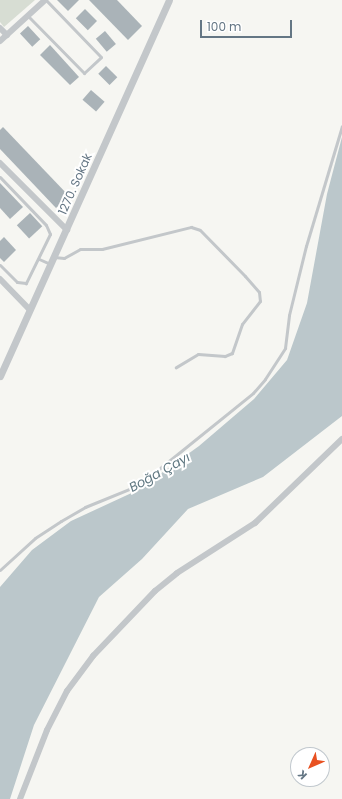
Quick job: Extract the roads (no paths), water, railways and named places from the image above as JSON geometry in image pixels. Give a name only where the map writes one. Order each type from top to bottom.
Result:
[{"type":"street","points":[[0,41],[45,0]]},
{"type":"street","name":"1270. Sokak","points":[[0,376],[67,230],[169,0]]},
{"type":"street","points":[[0,28],[7,34]]},
{"type":"street","points":[[0,163],[67,230]]},
{"type":"street","points":[[0,279],[30,310]]},
{"type":"street","points":[[20,799],[47,730],[67,691],[93,656],[155,591],[177,573],[255,523],[342,439]]},
{"type":"lane","points":[[28,16],[84,73],[101,57],[45,0]]},
{"type":"lane","points":[[0,570],[35,538],[61,521],[85,507],[139,485],[253,393],[265,379],[285,348],[289,315],[306,246],[342,126]]},
{"type":"lane","points":[[0,177],[48,228],[50,238],[30,280],[24,284],[16,282],[0,265]]},
{"type":"lane","points":[[54,257],[64,258],[80,249],[102,249],[191,227],[200,230],[259,292],[260,301],[242,324],[232,353],[225,356],[198,354],[176,367]]},
{"type":"lane","points":[[39,259],[51,265]]},
{"type":"water label","name":"Boğa Çayı","points":[[160,473]]}]
